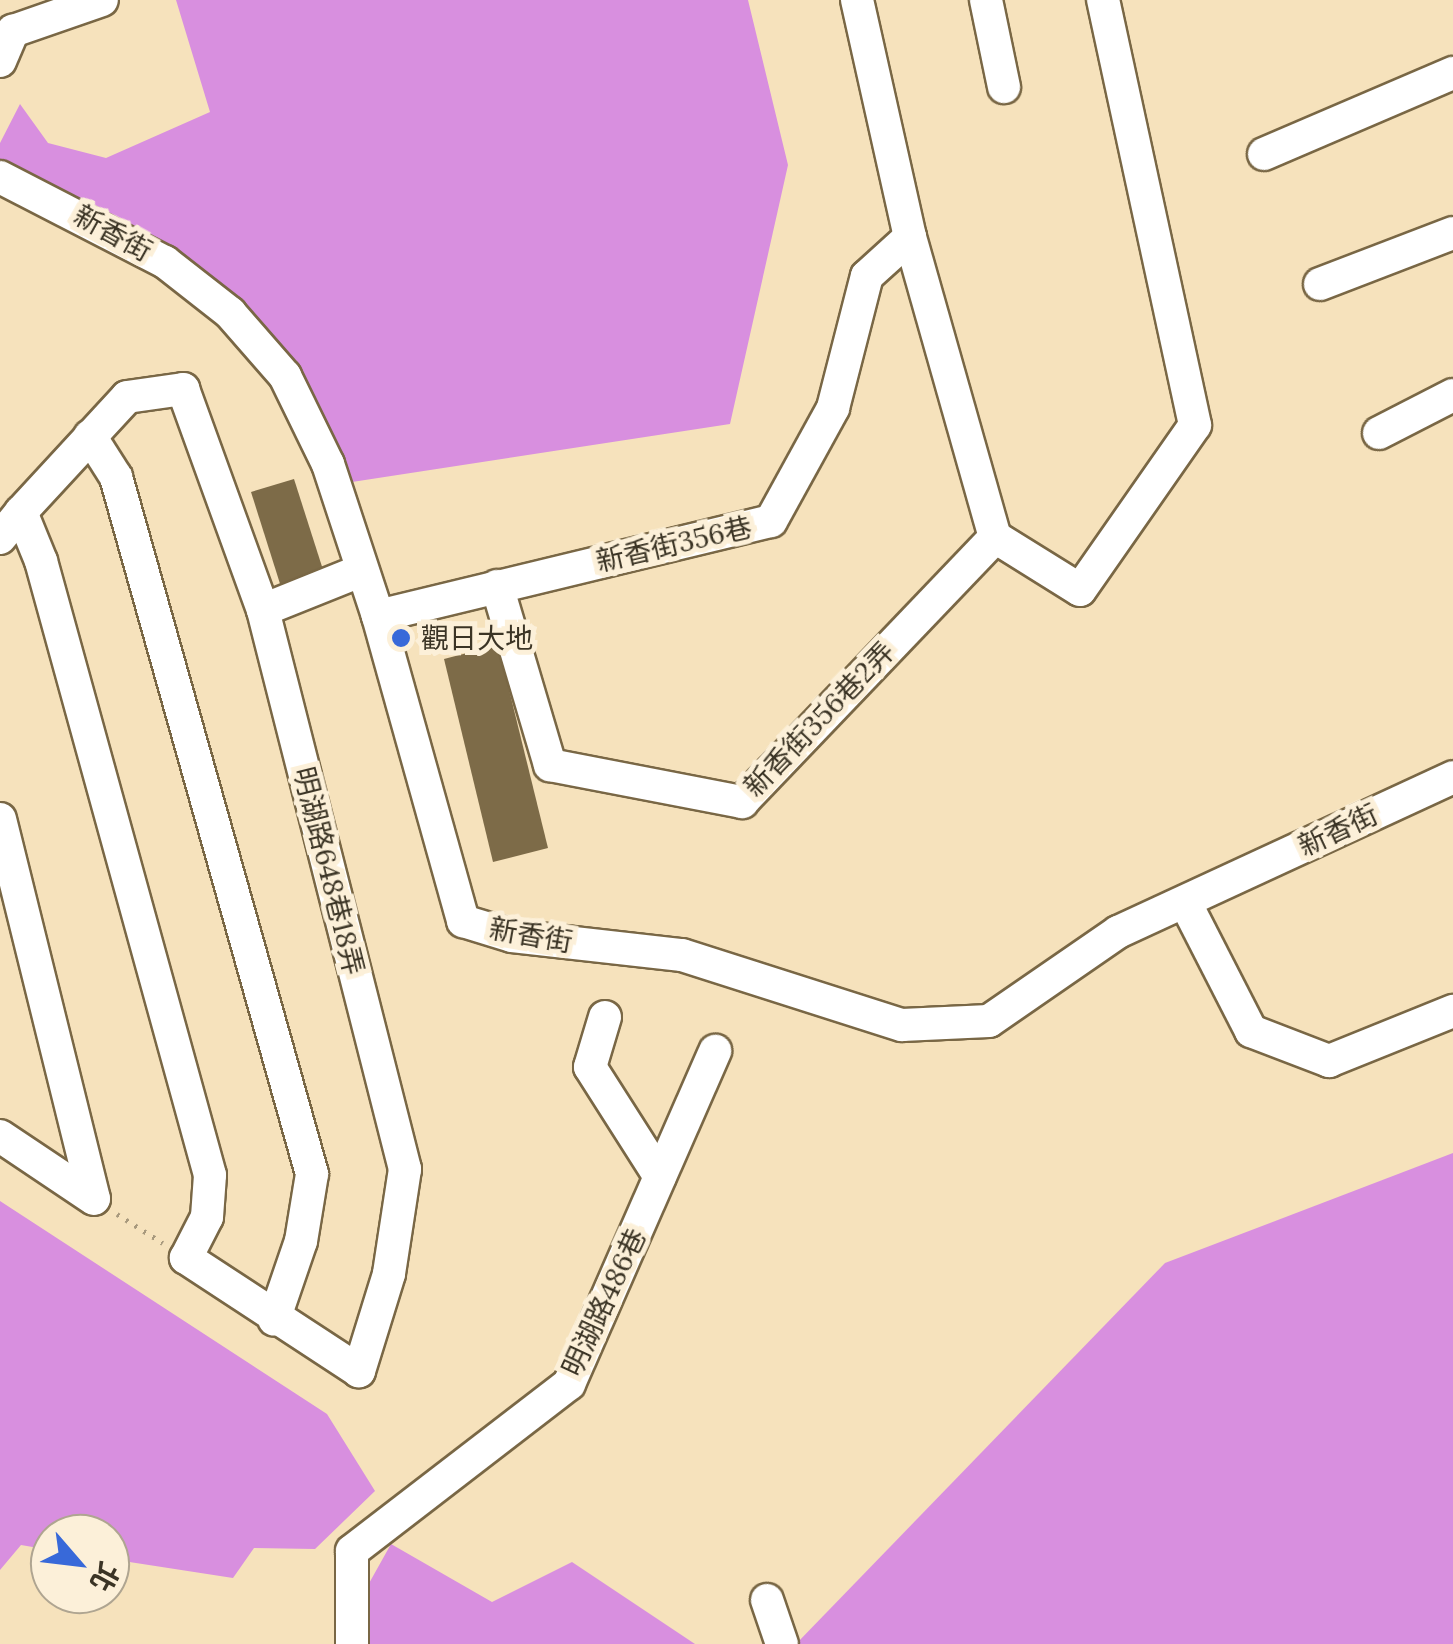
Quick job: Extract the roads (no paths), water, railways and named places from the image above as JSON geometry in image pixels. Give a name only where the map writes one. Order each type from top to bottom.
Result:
[{"type":"street","points":[[0,60],[14,31],[102,0]]},
{"type":"street","points":[[858,0],[910,237],[995,537],[1080,590],[1195,426],[1103,0]]},
{"type":"street","points":[[986,0],[1004,88]]},
{"type":"street","points":[[1264,154],[1453,73]]},
{"type":"street","name":"新香街","points":[[0,177],[165,262],[230,313],[285,376],[328,464],[378,616],[462,921],[512,936],[682,955],[902,1025],[989,1021],[1118,932],[1453,776]]},
{"type":"street","points":[[1320,284],[1453,233]]},
{"type":"street","name":"新香街356巷","points":[[378,616],[771,520],[833,408],[867,276],[910,237]]},
{"type":"street","name":"明湖路648巷18弄","points":[[0,538],[21,512],[127,397],[183,389],[262,610],[406,1169],[388,1274],[359,1371],[274,1320],[186,1258],[207,1217],[210,1174],[41,561],[21,512]]},
{"type":"street","points":[[1379,433],[1453,395]]},
{"type":"street","points":[[90,436],[116,477],[312,1174],[301,1241],[274,1320]]},
{"type":"street","name":"新香街356巷2弄","points":[[497,586],[550,765],[742,802],[995,537]]},
{"type":"street","points":[[262,610],[360,570]]},
{"type":"street","points":[[0,820],[94,1199],[0,1136]]},
{"type":"street","points":[[1185,902],[1250,1031],[1329,1061],[1453,1011]]},
{"type":"street","points":[[605,1017],[590,1067],[660,1178]]},
{"type":"street","name":"明湖路486巷","points":[[352,1644],[352,1552],[569,1384],[715,1051]]},
{"type":"street","points":[[767,1600],[782,1644]]},
{"type":"place","name":"觀日大地","points":[[401,638]]}]
